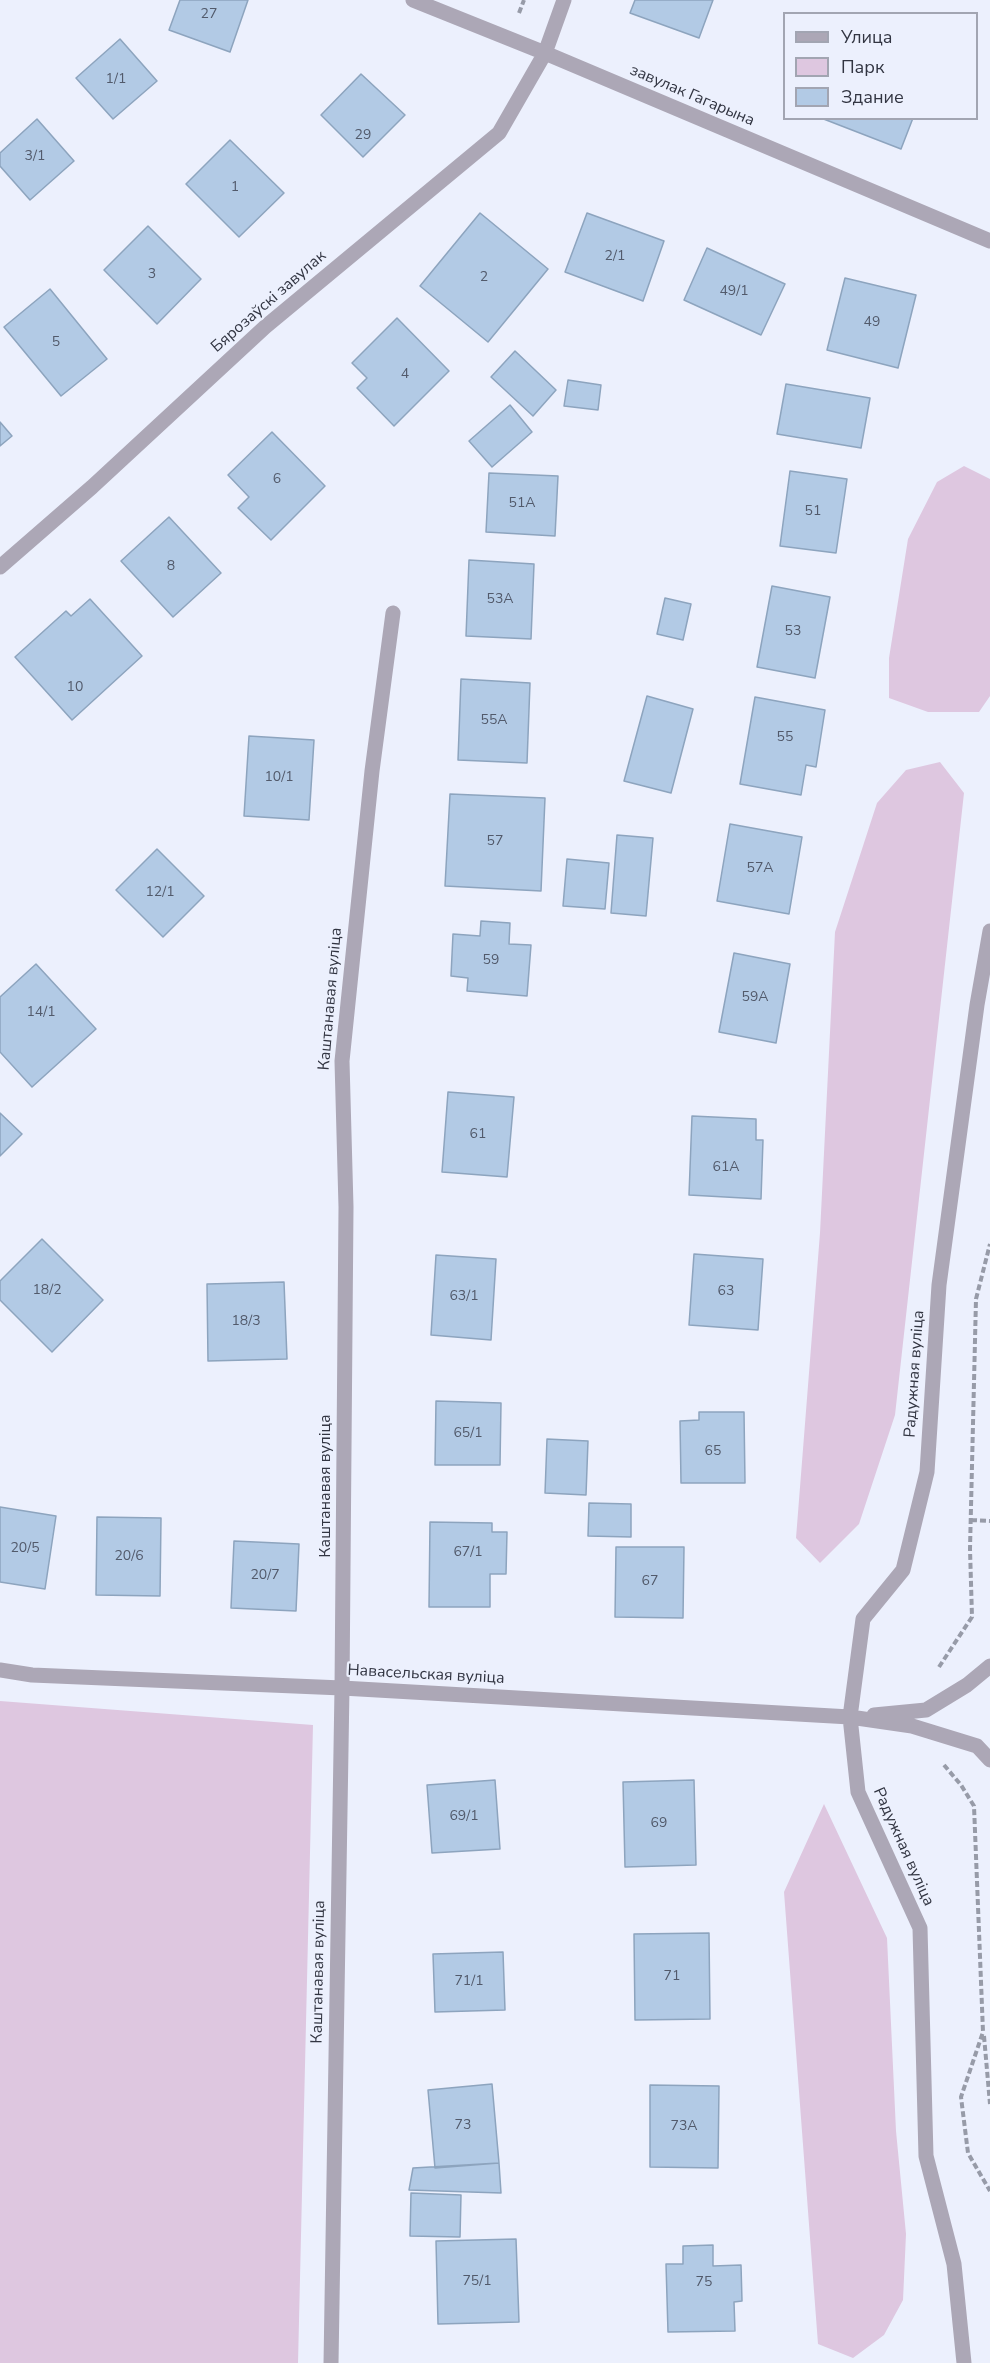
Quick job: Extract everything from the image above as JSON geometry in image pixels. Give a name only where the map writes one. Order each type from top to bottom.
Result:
[{"type":"street","name":"завулак Гагарына","points":[[413,0],[545,53],[990,241]]},
{"type":"street","name":"Бярозаўскі завулак","points":[[0,567],[92,487],[265,327],[499,133],[545,53],[564,0]]},
{"type":"street","name":"Каштанавая вуліца","points":[[331,2363],[342,1688],[346,1207],[342,1061],[372,771],[393,613]]},
{"type":"street","name":"Радужная вуліца","points":[[964,2363],[954,2264],[926,2156],[920,1928],[858,1792],[850,1717],[863,1619],[903,1570],[927,1472],[939,1285],[977,1005],[990,931]]},
{"type":"street","points":[[850,1717],[926,1710],[967,1685],[990,1666]]},
{"type":"street","name":"Навасельская вуліца","points":[[0,1670],[32,1676],[342,1688],[850,1717]]},
{"type":"street","points":[[850,1717],[912,1726],[977,1746],[990,1760]]},
{"type":"path","points":[[971,1520],[990,1521]]},
{"type":"path","points":[[983,2032],[990,2104]]},
{"type":"green space","points":[[964,466],[990,479],[990,696],[979,712],[928,712],[889,698],[889,658],[908,539],[937,482]]},
{"type":"green space","points":[[940,762],[964,793],[895,1415],[859,1524],[820,1563],[796,1538],[820,1233],[835,932],[877,803],[906,770]]},
{"type":"green space","points":[[0,1701],[313,1725],[298,2363],[0,2363]]},
{"type":"green space","points":[[824,1804],[887,1938],[896,2131],[906,2234],[903,2300],[884,2335],[853,2358],[818,2344],[784,1892]]},
{"type":"building","points":[[180,0],[248,0],[230,52],[169,30]]},
{"type":"building","points":[[635,0],[713,0],[699,38],[630,13]]},
{"type":"building","points":[[120,39],[157,81],[113,119],[76,78]]},
{"type":"building","points":[[361,74],[405,115],[363,157],[321,115]]},
{"type":"building","points":[[37,119],[74,161],[30,200],[0,166],[0,153]]},
{"type":"building","points":[[826,120],[912,120],[901,149]]},
{"type":"building","points":[[230,140],[284,193],[239,237],[186,184]]},
{"type":"building","points":[[480,213],[548,269],[488,342],[420,286]]},
{"type":"building","points":[[587,213],[664,241],[643,301],[565,272]]},
{"type":"building","points":[[148,226],[201,279],[157,324],[104,270]]},
{"type":"building","points":[[707,248],[785,284],[761,335],[684,300]]},
{"type":"building","points":[[845,278],[916,295],[898,368],[827,350]]},
{"type":"building","points":[[50,289],[107,359],[61,396],[4,327]]},
{"type":"building","points":[[397,318],[449,371],[394,426],[357,388],[367,378],[352,363]]},
{"type":"building","points":[[515,351],[556,390],[533,416],[491,377]]},
{"type":"building","points":[[568,380],[601,385],[598,410],[564,406]]},
{"type":"building","points":[[786,384],[870,398],[861,448],[777,434]]},
{"type":"building","points":[[510,405],[532,432],[492,467],[469,441]]},
{"type":"building","points":[[0,422],[12,436],[0,446]]},
{"type":"building","points":[[272,432],[325,486],[271,540],[238,508],[249,497],[228,475]]},
{"type":"building","points":[[790,471],[847,479],[836,553],[780,546]]},
{"type":"building","points":[[489,473],[558,476],[555,536],[486,532]]},
{"type":"building","points":[[169,517],[221,573],[173,617],[121,561]]},
{"type":"building","points":[[469,560],[534,564],[531,639],[466,636]]},
{"type":"building","points":[[772,586],[830,597],[815,678],[757,667]]},
{"type":"building","points":[[665,598],[691,604],[683,640],[657,634]]},
{"type":"building","points":[[90,599],[142,656],[72,720],[15,657],[66,611],[71,616]]},
{"type":"building","points":[[461,679],[530,683],[527,763],[458,760]]},
{"type":"building","points":[[647,696],[693,709],[671,793],[624,781]]},
{"type":"building","points":[[755,697],[825,710],[816,767],[806,765],[801,795],[740,784]]},
{"type":"building","points":[[249,736],[314,740],[309,820],[244,816]]},
{"type":"building","points":[[450,794],[545,798],[541,891],[445,886]]},
{"type":"building","points":[[730,824],[802,837],[789,914],[717,901]]},
{"type":"building","points":[[617,835],[653,838],[646,916],[611,913]]},
{"type":"building","points":[[157,849],[204,896],[163,937],[116,890]]},
{"type":"building","points":[[567,859],[609,863],[605,909],[563,906]]},
{"type":"building","points":[[481,921],[510,923],[509,944],[531,945],[527,996],[467,991],[468,978],[451,976],[453,934],[480,936]]},
{"type":"building","points":[[734,953],[790,964],[776,1043],[719,1032]]},
{"type":"building","points":[[36,964],[96,1029],[32,1087],[0,1052],[0,997]]},
{"type":"building","points":[[448,1092],[514,1097],[507,1177],[442,1172]]},
{"type":"building","points":[[0,1113],[22,1134],[0,1156]]},
{"type":"building","points":[[692,1116],[756,1119],[756,1140],[763,1140],[761,1199],[689,1195]]},
{"type":"building","points":[[42,1239],[103,1300],[52,1352],[0,1300],[0,1281]]},
{"type":"building","points":[[694,1254],[763,1259],[758,1330],[689,1325]]},
{"type":"building","points":[[436,1255],[496,1259],[491,1340],[431,1335]]},
{"type":"building","points":[[284,1282],[287,1359],[208,1361],[207,1284]]},
{"type":"building","points":[[436,1401],[501,1403],[500,1465],[435,1465]]},
{"type":"building","points":[[699,1412],[744,1412],[745,1483],[681,1483],[680,1421],[699,1420]]},
{"type":"building","points":[[547,1439],[588,1441],[586,1495],[545,1493]]},
{"type":"building","points":[[589,1503],[631,1504],[631,1537],[588,1536]]},
{"type":"building","points":[[0,1507],[56,1516],[45,1589],[0,1582]]},
{"type":"building","points":[[97,1517],[161,1518],[160,1596],[96,1595]]},
{"type":"building","points":[[430,1522],[492,1523],[492,1532],[507,1532],[506,1574],[490,1574],[490,1607],[429,1607]]},
{"type":"building","points":[[234,1541],[299,1544],[296,1611],[231,1608]]},
{"type":"building","points":[[616,1547],[684,1547],[683,1618],[615,1617]]},
{"type":"building","points":[[495,1780],[500,1849],[432,1853],[427,1785]]},
{"type":"building","points":[[694,1780],[696,1865],[625,1867],[623,1782]]},
{"type":"building","points":[[709,1933],[710,2019],[635,2020],[634,1934]]},
{"type":"building","points":[[503,1952],[505,2010],[435,2012],[433,1954]]},
{"type":"building","points":[[492,2084],[499,2163],[435,2168],[428,2090]]},
{"type":"building","points":[[650,2085],[719,2086],[718,2168],[650,2167]]},
{"type":"building","points":[[499,2163],[501,2193],[409,2190],[413,2168]]},
{"type":"building","points":[[411,2193],[461,2195],[460,2237],[410,2236]]},
{"type":"building","points":[[516,2239],[519,2322],[438,2324],[436,2241]]},
{"type":"building","points":[[713,2245],[713,2266],[741,2265],[742,2301],[734,2302],[735,2331],[668,2332],[666,2264],[683,2264],[683,2246]]}]
